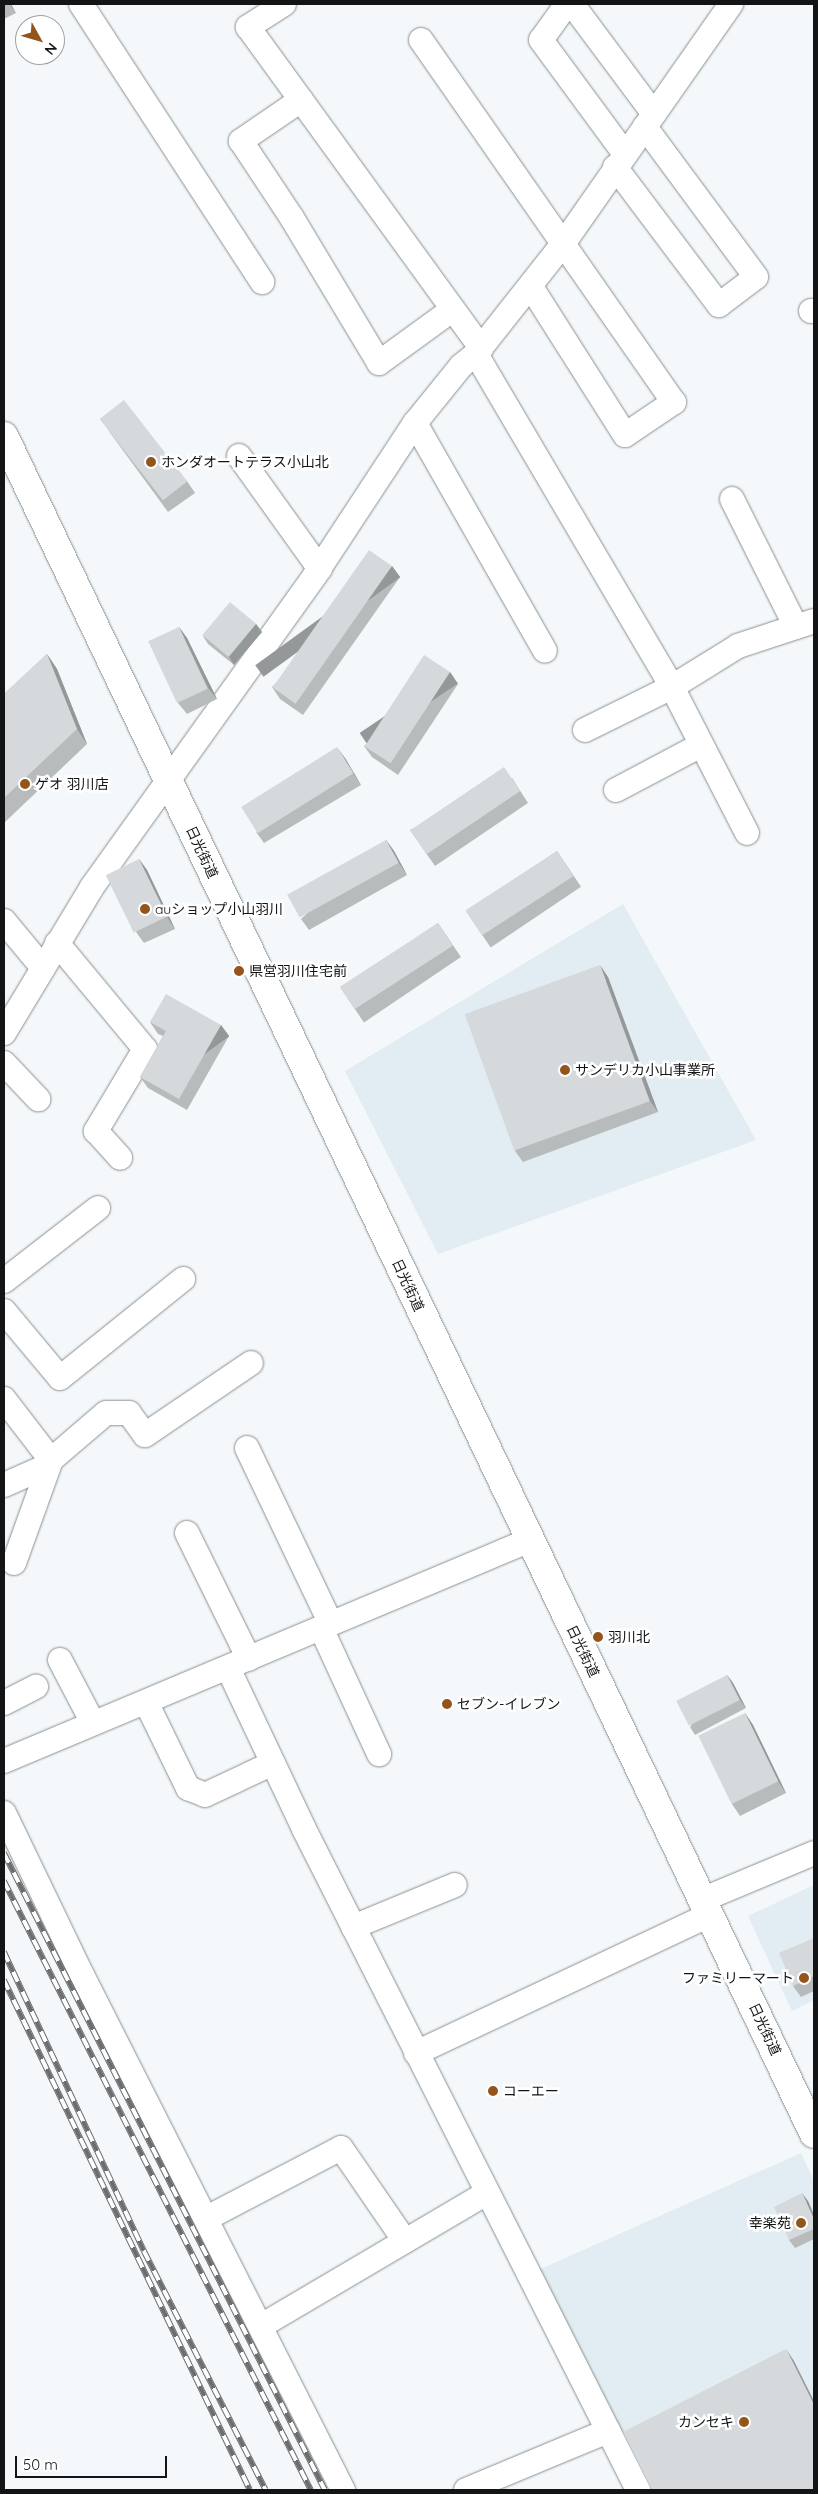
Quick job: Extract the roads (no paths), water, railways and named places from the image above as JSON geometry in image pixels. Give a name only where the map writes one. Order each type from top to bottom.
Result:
[{"type":"highway","name":"日光街道","points":[[4,436],[814,2134]]},
{"type":"street","points":[[81,4],[262,282]]},
{"type":"street","points":[[284,4],[248,27],[452,310],[479,351],[672,687],[747,833]]},
{"type":"street","points":[[568,4],[541,40],[719,305],[756,277],[572,4]]},
{"type":"street","points":[[4,1033],[92,887],[320,569],[415,423],[461,366],[479,351],[531,287],[731,4]]},
{"type":"street","points":[[421,40],[674,402],[625,435],[531,287]]},
{"type":"street","points":[[301,100],[241,141],[292,218],[379,363],[452,310]]},
{"type":"street","points":[[415,423],[545,651]]},
{"type":"street","points":[[239,456],[320,569]]},
{"type":"street","points":[[585,730],[672,687],[738,646],[805,624],[732,500]]},
{"type":"street","points":[[616,790],[701,745]]},
{"type":"street","points":[[4,922],[43,968]]},
{"type":"street","points":[[58,943],[145,1049],[96,1131],[120,1158]]},
{"type":"street","points":[[4,1063],[38,1099]]},
{"type":"street","points":[[4,1281],[98,1208]]},
{"type":"street","points":[[4,1311],[60,1378],[183,1279]]},
{"type":"street","points":[[4,1485],[49,1463],[106,1413],[129,1413],[145,1436],[251,1363]]},
{"type":"street","points":[[4,1399],[49,1463]]},
{"type":"street","points":[[247,1448],[326,1626],[379,1754]]},
{"type":"street","points":[[14,1564],[49,1463]]},
{"type":"street","points":[[187,1533],[239,1664],[273,1762],[304,1829],[638,2490]]},
{"type":"street","points":[[4,1761],[239,1664],[530,1540]]},
{"type":"street","points":[[60,1660],[93,1724]]},
{"type":"street","points":[[4,1703],[36,1688]]},
{"type":"street","points":[[146,1702],[188,1788],[204,1796],[273,1762]]},
{"type":"street","points":[[4,1813],[81,1973],[207,2218],[343,2490]]},
{"type":"street","points":[[416,2053],[814,1853]]},
{"type":"street","points":[[353,1927],[455,1884]]},
{"type":"street","points":[[207,2218],[341,2148],[405,2241]]},
{"type":"street","points":[[261,2326],[487,2192]]},
{"type":"street","points":[[466,2490],[608,2431]]},
{"type":"railway","points":[[4,1853],[325,2490]]},
{"type":"railway","points":[[4,1881],[311,2490]]},
{"type":"railway","points":[[4,1952],[144,2251],[266,2490]]},
{"type":"railway","points":[[4,1980],[250,2490]]},
{"type":"place","name":"ホンダオートテラス小山北","points":[[151,462]]},
{"type":"place","name":"ゲオ 羽川店","points":[[25,784]]},
{"type":"place","name":"auショップ小山羽川","points":[[145,909]]},
{"type":"place","name":"県営羽川住宅前","points":[[239,971]]},
{"type":"place","name":"サンデリカ小山事業所","points":[[565,1070]]},
{"type":"place","name":"羽川北","points":[[598,1637]]},
{"type":"place","name":"セブン-イレブン","points":[[447,1704]]},
{"type":"place","name":"ファミリーマート","points":[[804,1978]]},
{"type":"place","name":"コーエー","points":[[493,2091]]},
{"type":"place","name":"幸楽苑","points":[[801,2223]]},
{"type":"place","name":"カンセキ","points":[[744,2422]]}]
